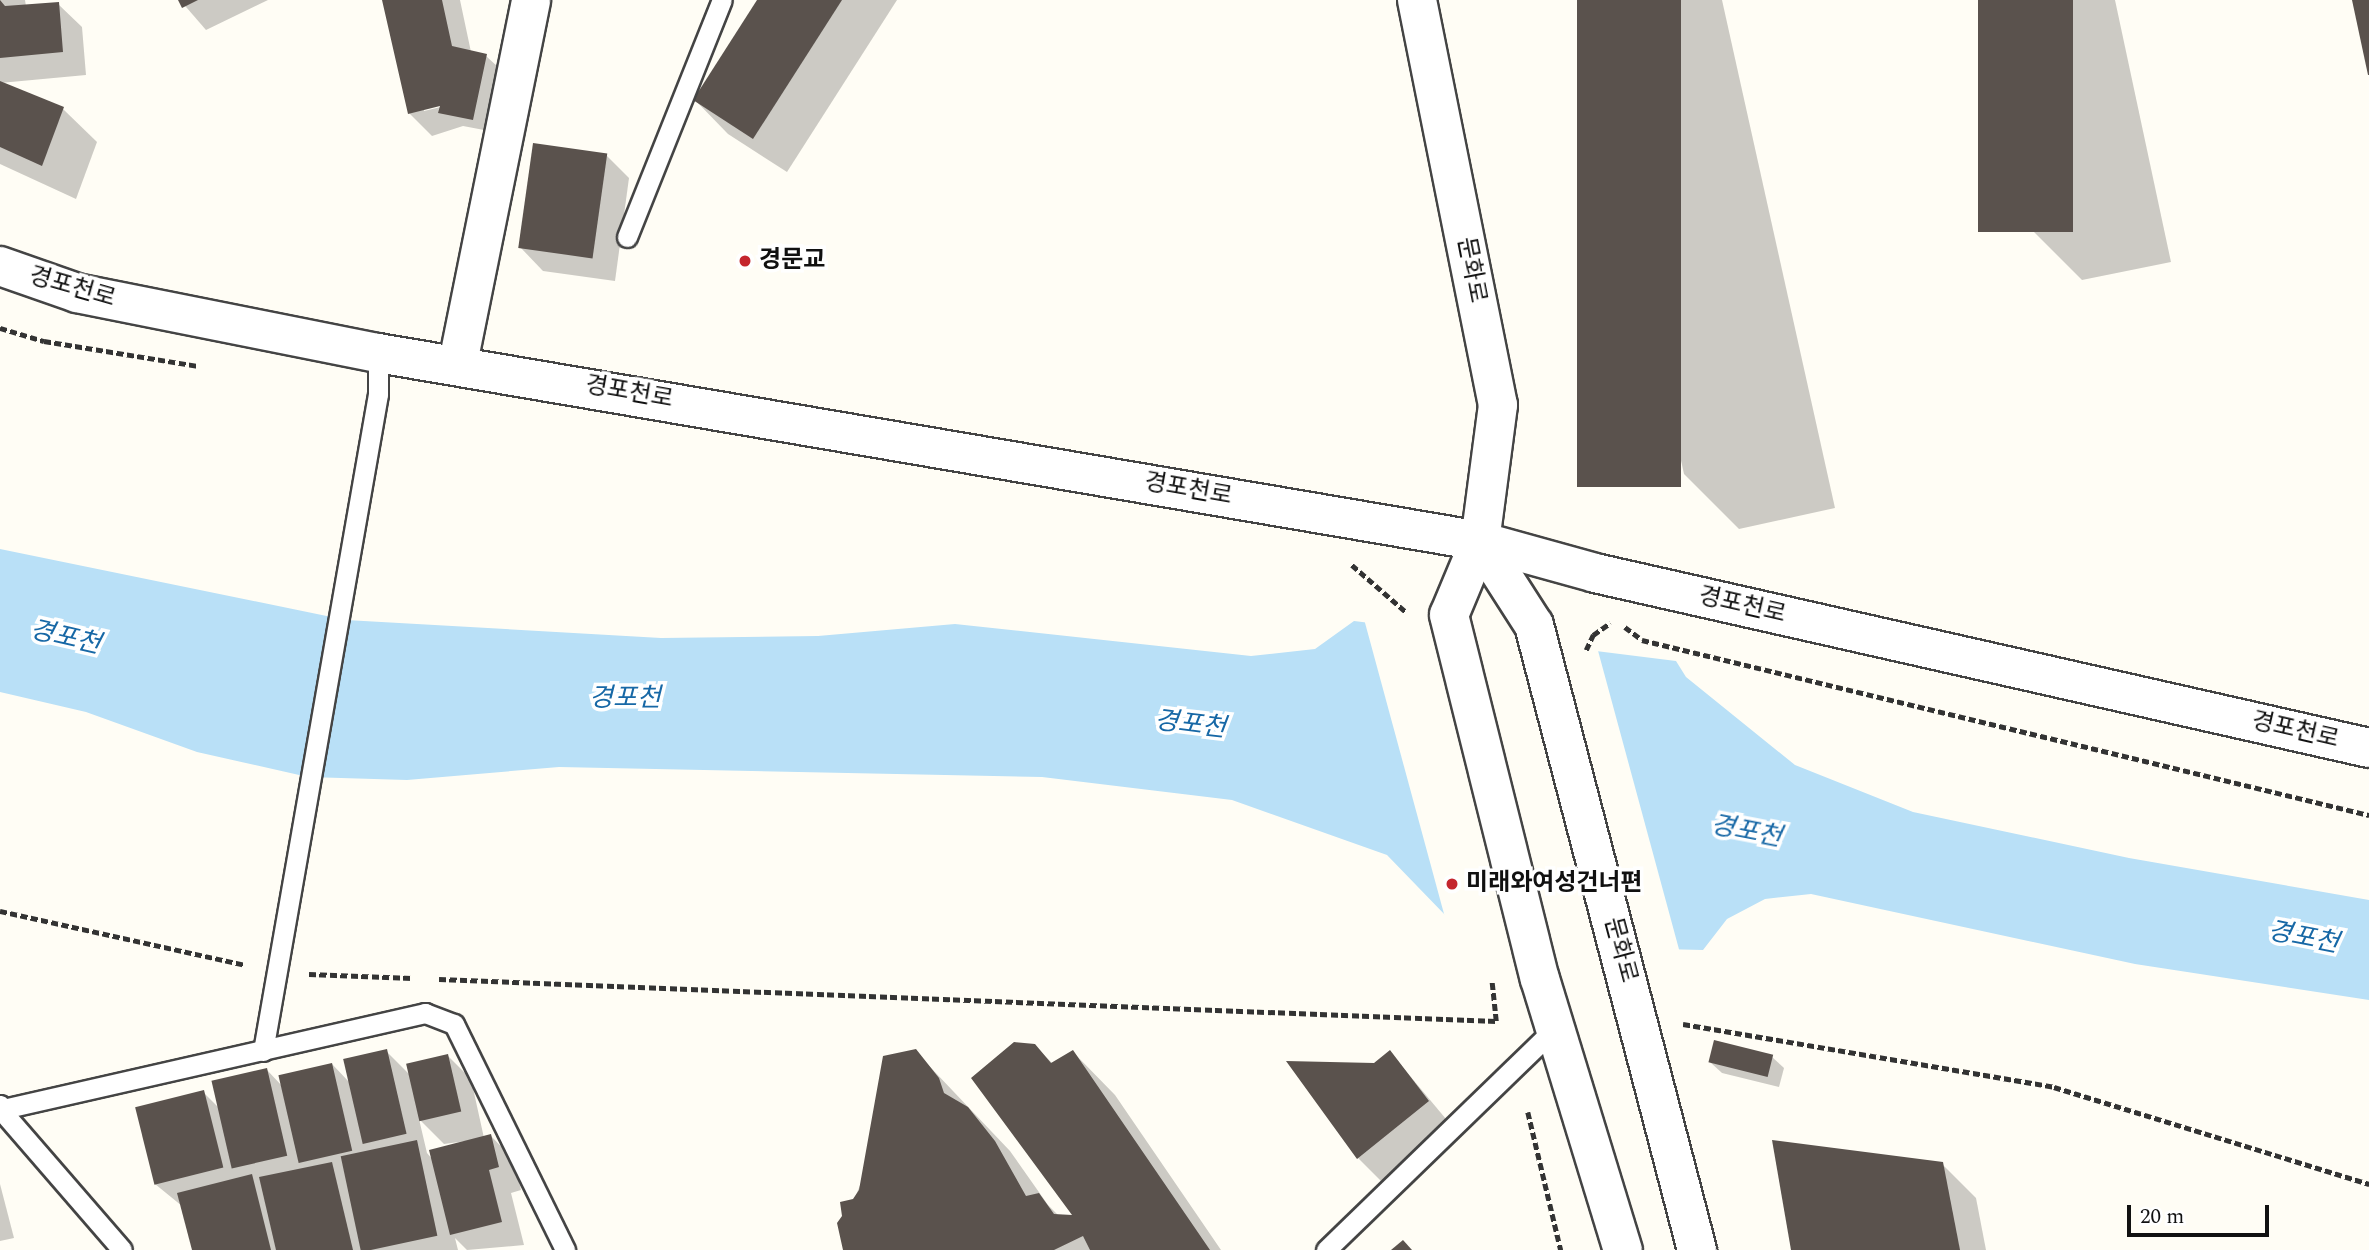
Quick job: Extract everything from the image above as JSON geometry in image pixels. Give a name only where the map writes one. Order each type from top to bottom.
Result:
[{"type":"street","points":[[458,363],[531,0]]},
{"type":"street","name":"문화로","points":[[1417,0],[1498,405],[1480,541],[1449,615],[1539,979],[1623,1250]]},
{"type":"street","name":"경포천로","points":[[0,266],[76,293],[378,353],[458,363],[1480,541],[1608,576],[2369,748]]},
{"type":"street","name":"문화로","points":[[1480,541],[1534,625],[1697,1250]]},
{"type":"lane","points":[[627,237],[722,0]]},
{"type":"lane","points":[[263,1051],[378,394],[378,353]]},
{"type":"lane","points":[[122,1250],[1,1108],[425,1013],[454,1024],[565,1250]]},
{"type":"lane","points":[[1326,1250],[1554,1029]]},
{"type":"path","points":[[1593,635],[1616,619],[1642,640],[2369,815]]},
{"type":"path","points":[[0,911],[277,972],[417,978]]},
{"type":"path","points":[[431,978],[1496,1021],[1491,971]]},
{"type":"path","points":[[1682,1024],[2054,1087],[2369,1184]]},
{"type":"path","points":[[1528,1112],[1561,1250]]},
{"type":"water","name":"경포천","points":[[0,549],[346,620],[661,638],[818,636],[955,624],[1251,656],[1315,649],[1354,621],[1676,661],[1686,677],[1795,765],[1913,812],[2129,858],[2369,900],[2369,1000],[2135,964],[1811,894],[1765,899],[1727,919],[1703,950],[1455,944],[1447,917],[1387,855],[1232,800],[1042,777],[559,767],[407,780],[308,777],[197,752],[86,712],[0,692]]},
{"type":"pier","points":[[1364,619],[1597,647],[1680,953],[1453,947]]},
{"type":"building","points":[[0,0],[5,6],[59,2],[63,52],[0,58]]},
{"type":"building","points":[[178,0],[198,0],[182,8]]},
{"type":"building","points":[[382,0],[442,0],[452,46],[487,54],[473,120],[438,113],[440,106],[408,114]]},
{"type":"building","points":[[757,0],[842,0],[753,139],[693,100]]},
{"type":"building","points":[[1577,0],[1681,0],[1681,487],[1577,487]]},
{"type":"building","points":[[1978,0],[2073,0],[2073,232],[1978,232]]},
{"type":"building","points":[[2352,0],[2369,0],[2369,75],[2368,75]]},
{"type":"building","points":[[0,81],[64,107],[42,166],[0,147]]},
{"type":"building","points":[[533,143],[607,153],[593,258],[518,248]]},
{"type":"building","points":[[1714,1040],[1773,1055],[1768,1077],[1708,1062]]},
{"type":"building","points":[[1014,1042],[1035,1044],[1051,1063],[1073,1050],[1210,1250],[1090,1250],[1083,1236],[1054,1250],[843,1250],[837,1223],[842,1216],[840,1202],[853,1199],[859,1190],[883,1056],[916,1049],[939,1078],[944,1093],[968,1107],[995,1141],[1026,1196],[1039,1193],[1054,1214],[1072,1215],[971,1078]]},
{"type":"building","points":[[387,1049],[407,1134],[363,1144],[343,1059]]},
{"type":"building","points":[[1390,1050],[1429,1101],[1357,1159],[1286,1061],[1374,1063]]},
{"type":"building","points":[[448,1054],[461,1111],[419,1121],[406,1064]]},
{"type":"building","points":[[332,1063],[352,1151],[299,1163],[278,1075]]},
{"type":"building","points":[[267,1068],[287,1156],[232,1169],[211,1081]]},
{"type":"building","points":[[204,1090],[223,1168],[154,1185],[135,1107]]},
{"type":"building","points":[[491,1134],[499,1167],[489,1170],[502,1222],[450,1235],[429,1150]]},
{"type":"building","points":[[417,1140],[437,1236],[361,1250],[341,1156]]},
{"type":"building","points":[[1772,1140],[1943,1162],[1960,1250],[1791,1250]]},
{"type":"building","points":[[332,1162],[353,1250],[276,1250],[259,1177]]},
{"type":"building","points":[[252,1174],[271,1250],[192,1250],[177,1193]]},
{"type":"building","points":[[1403,1240],[1412,1250],[1391,1250]]},
{"type":"place","name":"경문교","points":[[745,261]]},
{"type":"place","name":"미래와여성건너편","points":[[1452,884]]}]
